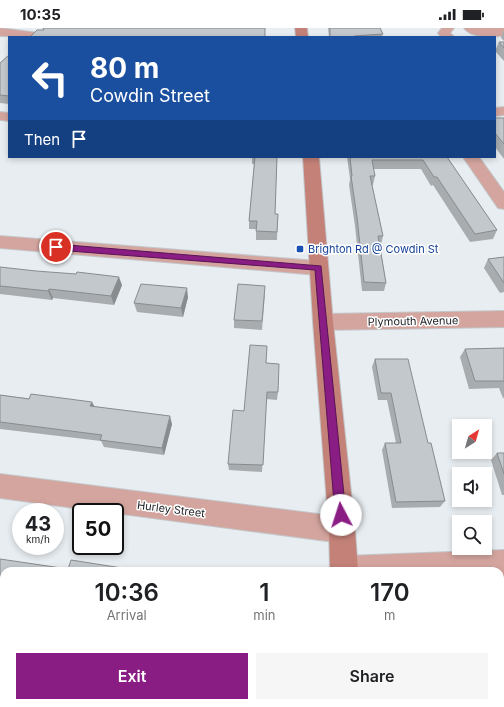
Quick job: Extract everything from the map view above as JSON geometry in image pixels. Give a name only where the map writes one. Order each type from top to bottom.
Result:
[{"type":"main road","points":[[311,158],[318,268],[342,530],[344,567]]},
{"type":"street","points":[[447,36],[444,33],[448,28]]},
{"type":"street","points":[[477,32],[504,32]]},
{"type":"street","points":[[472,158],[504,204]]},
{"type":"street","points":[[0,242],[318,268]]},
{"type":"street","name":"Plymouth Avenue","points":[[323,322],[504,319]]},
{"type":"street","name":"Hurley Street","points":[[0,486],[342,530]]},
{"type":"street","points":[[424,567],[504,564]]},
{"type":"building","points":[[43,28],[265,28],[265,36],[31,36],[37,30],[44,30]]},
{"type":"building","points":[[330,28],[380,28],[383,34],[354,36],[330,36]]},
{"type":"building","points":[[499,42],[504,42],[504,48]]},
{"type":"building","points":[[8,56],[8,96],[0,95],[0,63]]},
{"type":"building","points":[[496,118],[504,118],[504,144],[496,134]]},
{"type":"building","points":[[255,158],[277,158],[275,214],[278,214],[277,232],[256,231],[257,221],[249,221]]},
{"type":"building","points":[[350,158],[448,158],[497,230],[475,234],[437,177],[434,177],[423,160],[372,160],[375,176],[370,176],[383,236],[378,236],[386,283],[364,282]]},
{"type":"building","points":[[504,257],[504,283],[488,259]]},
{"type":"building","points":[[0,267],[76,274],[77,272],[119,277],[111,296],[49,289],[48,291],[0,286]]},
{"type":"building","points":[[141,284],[187,288],[181,308],[134,303]]},
{"type":"building","points":[[238,284],[265,286],[262,321],[234,320]]},
{"type":"building","points":[[250,345],[267,346],[266,363],[279,364],[278,392],[267,392],[263,465],[228,464],[233,410],[244,411]]},
{"type":"building","points":[[504,348],[504,381],[475,381],[465,349]]},
{"type":"building","points":[[375,359],[408,359],[428,443],[431,443],[445,501],[396,502],[385,443],[401,443],[391,393],[381,393]]},
{"type":"building","points":[[31,394],[92,402],[90,406],[170,416],[162,448],[100,440],[102,435],[0,422],[0,395],[29,399]]},
{"type":"building","points":[[497,453],[504,453],[504,474]]},
{"type":"building","points":[[0,559],[54,567],[0,567]]},
{"type":"building","points":[[71,560],[116,567],[69,567]]},
{"type":"place","name":"Brighton Rd @ Cowdin St","points":[[300,249]]},
{"type":"route","points":[[56,247],[318,268],[341,515]]}]
